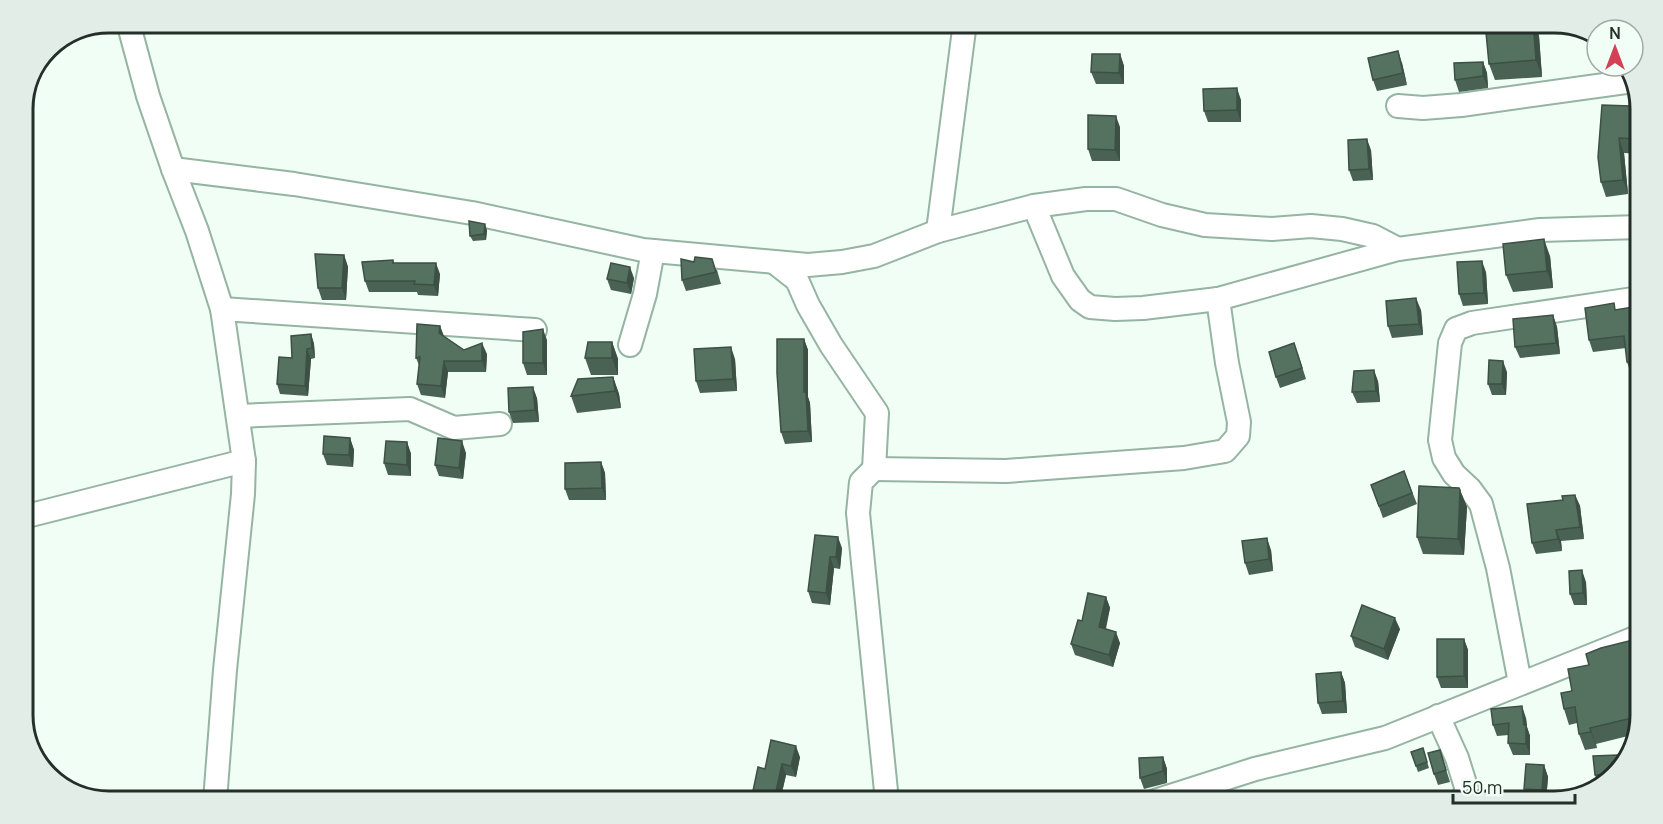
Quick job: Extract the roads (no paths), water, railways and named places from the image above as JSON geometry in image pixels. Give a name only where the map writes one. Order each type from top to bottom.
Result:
[{"type":"street","points":[[131,33],[148,96],[197,231],[222,309],[244,461],[216,791]]},
{"type":"street","points":[[938,231],[964,33]]},
{"type":"street","points":[[1398,106],[1423,108],[1461,105],[1625,82]]},
{"type":"street","points":[[173,169],[294,184],[472,213],[653,251],[808,265],[874,256],[938,231],[1034,206],[1086,199],[1116,199],[1162,215],[1205,225],[1272,229],[1311,226],[1342,229],[1373,237],[1398,249]]},
{"type":"street","points":[[1034,206],[1063,276],[1080,300],[1090,307],[1143,308],[1218,299],[1398,249],[1539,230],[1630,227]]},
{"type":"street","points":[[630,345],[645,294],[653,251]]},
{"type":"street","points":[[774,262],[797,280],[808,305],[831,345],[877,413],[874,469],[861,482],[858,513],[886,791]]},
{"type":"street","points":[[874,469],[1005,471],[1184,458],[1225,451],[1238,436],[1239,422],[1227,363],[1218,299]]},
{"type":"street","points":[[1520,683],[1498,568],[1481,504],[1470,489],[1454,474],[1444,458],[1440,440],[1450,343],[1456,329],[1472,323],[1630,299]]},
{"type":"street","points":[[222,309],[535,330]]},
{"type":"street","points":[[238,416],[410,410],[454,428],[500,424]]},
{"type":"street","points":[[33,514],[244,461]]},
{"type":"street","points":[[1188,791],[1255,769],[1384,738],[1630,640]]},
{"type":"street","points":[[1438,716],[1457,758],[1466,791]]}]
